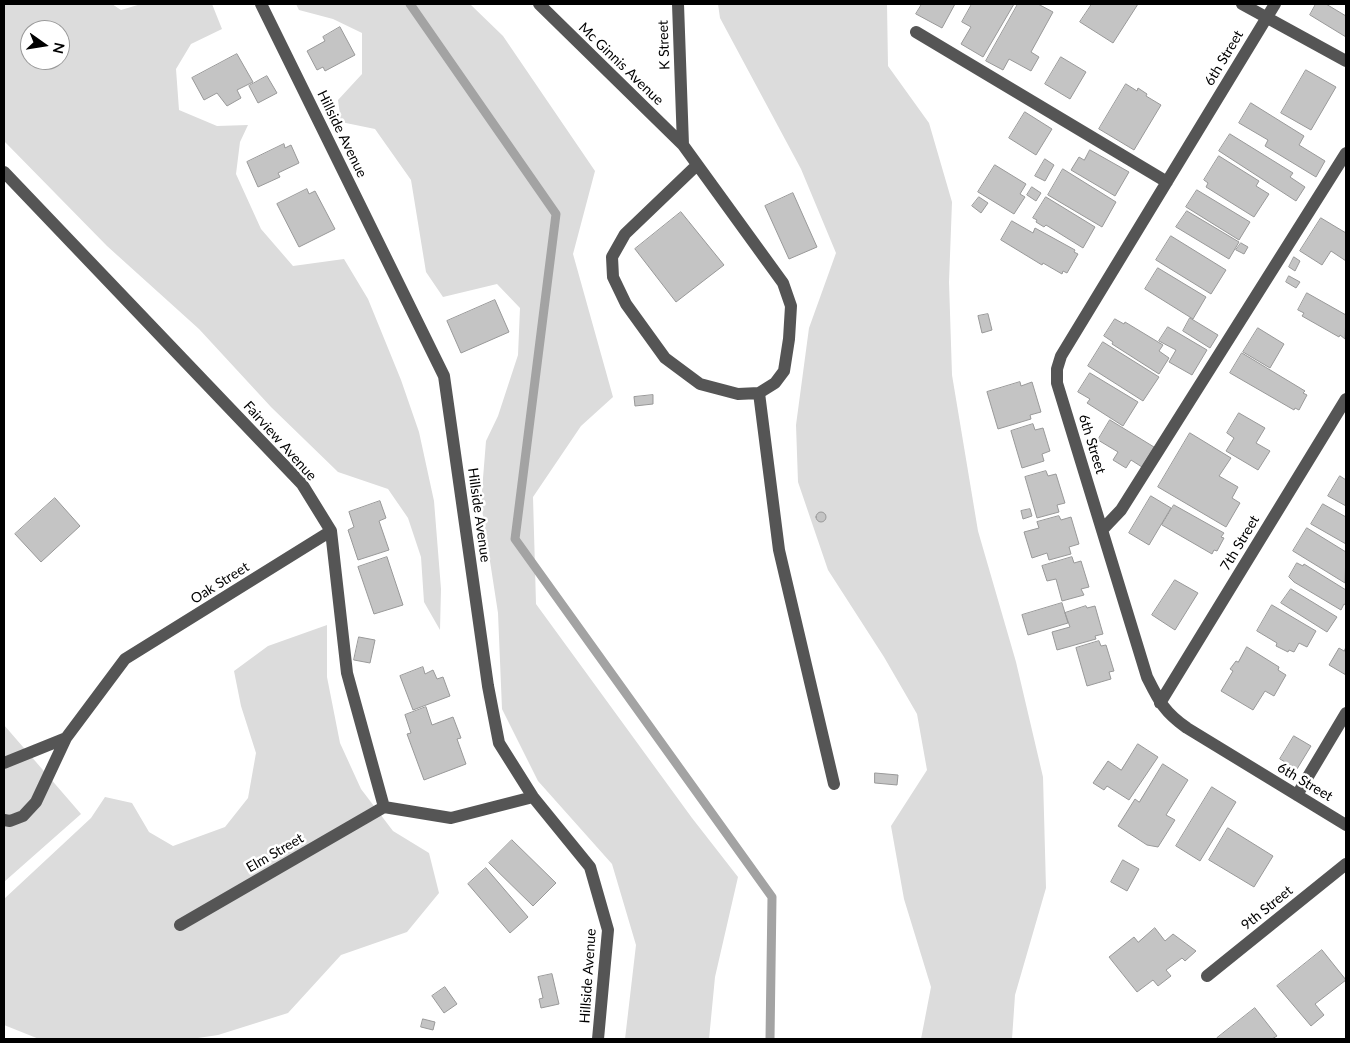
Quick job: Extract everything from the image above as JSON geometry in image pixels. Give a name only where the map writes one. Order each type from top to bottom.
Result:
[{"type":"street","name":"Hillside Avenue","points":[[261,4],[444,376],[488,686],[500,743],[533,797],[590,867],[608,930],[598,1039]]},
{"type":"street","name":"Mc Ginnis Avenue","points":[[539,4],[683,145],[783,283],[791,306],[789,340],[784,371],[775,383],[759,393]]},
{"type":"street","name":"K Street","points":[[678,4],[683,145]]},
{"type":"street","points":[[1242,4],[1346,61]]},
{"type":"street","name":"6th Street","points":[[1275,4],[1061,356],[1057,369],[1057,382],[1147,677],[1160,703],[1171,717],[1346,825]]},
{"type":"street","points":[[916,32],[1167,182]]},
{"type":"street","points":[[1102,530],[1121,510],[1346,154]]},
{"type":"street","points":[[697,165],[625,234],[612,257],[613,277],[626,304],[665,358],[700,384],[738,394],[759,393],[779,550],[834,784]]},
{"type":"street","name":"Fairview Avenue","points":[[4,172],[302,484],[331,531],[346,672],[384,807]]},
{"type":"street","name":"7th Street","points":[[1160,703],[1346,399]]},
{"type":"street","name":"Oak Street","points":[[66,738],[125,659],[331,531]]},
{"type":"street","points":[[1297,795],[1346,713]]},
{"type":"street","points":[[4,764],[66,738]]},
{"type":"street","points":[[4,820],[10,821],[23,816],[36,802],[66,738]]},
{"type":"street","points":[[384,807],[451,818],[533,797]]},
{"type":"street","name":"Elm Street","points":[[180,925],[384,807]]},
{"type":"street","name":"9th Street","points":[[1207,976],[1346,864]]},
{"type":"shaded area","points":[[4,4],[112,4],[121,10],[141,4],[212,4],[222,29],[191,44],[176,69],[179,110],[217,126],[248,125],[240,142],[236,174],[261,229],[293,266],[344,259],[368,299],[401,380],[419,432],[434,501],[441,589],[440,630],[424,602],[421,557],[408,518],[388,489],[338,472],[271,407],[199,329],[107,246],[4,141]]},
{"type":"shaded area","points":[[296,4],[470,4],[503,36],[595,171],[573,254],[613,397],[581,426],[533,497],[536,604],[692,818],[738,877],[715,977],[709,1039],[625,1039],[636,945],[612,864],[538,781],[502,709],[498,613],[481,503],[486,441],[498,416],[518,355],[520,308],[497,284],[443,297],[426,272],[411,180],[375,129],[341,122],[338,100],[362,74],[362,33],[333,19],[299,10]]},
{"type":"shaded area","points":[[718,4],[887,4],[888,66],[929,123],[952,202],[949,282],[952,375],[978,531],[1016,662],[1043,777],[1046,888],[1015,995],[1012,1039],[921,1039],[931,987],[904,899],[891,826],[927,770],[917,714],[884,657],[828,570],[798,482],[796,425],[809,328],[836,253],[801,169],[720,18]]},
{"type":"shaded area","points":[[327,625],[327,677],[340,743],[361,789],[393,831],[429,853],[439,893],[407,932],[341,955],[288,1013],[218,1035],[191,1039],[39,1039],[4,1025],[4,899],[91,818],[105,797],[132,803],[149,832],[173,846],[225,827],[248,798],[256,753],[241,706],[234,671],[268,646]]},
{"type":"shaded area","points":[[4,725],[81,814],[4,882]]},
{"type":"building","points":[[922,4],[955,4],[942,28],[916,14]]},
{"type":"building","points":[[972,4],[1014,4],[983,57],[961,44],[971,27],[962,22]]},
{"type":"building","points":[[1018,4],[1038,4],[1053,12],[1031,52],[1039,57],[1031,71],[1009,59],[1003,70],[986,61]]},
{"type":"building","points":[[1092,4],[1138,4],[1113,43],[1080,22]]},
{"type":"building","points":[[1316,4],[1326,4],[1346,16],[1346,37],[1310,15]]},
{"type":"building","points":[[340,27],[355,55],[325,71],[323,67],[317,70],[307,51],[325,41],[323,37]]},
{"type":"building","points":[[237,54],[253,82],[237,90],[241,98],[227,106],[217,93],[204,100],[192,78]]},
{"type":"building","points":[[1061,57],[1086,72],[1070,99],[1045,84]]},
{"type":"building","points":[[1306,70],[1336,87],[1311,130],[1281,113]]},
{"type":"building","points":[[267,76],[277,93],[258,103],[249,86]]},
{"type":"building","points":[[1126,84],[1137,91],[1138,88],[1147,94],[1146,96],[1161,105],[1134,150],[1099,129]]},
{"type":"building","points":[[1251,103],[1304,136],[1299,145],[1325,161],[1316,177],[1265,146],[1268,140],[1239,123]]},
{"type":"building","points":[[1025,112],[1052,129],[1036,155],[1009,138]]},
{"type":"building","points":[[1230,134],[1293,173],[1290,177],[1305,187],[1296,201],[1219,151]]},
{"type":"building","points":[[284,144],[285,148],[291,145],[299,163],[278,173],[280,177],[258,187],[247,162]]},
{"type":"building","points":[[1090,150],[1129,172],[1115,196],[1071,170],[1079,157],[1084,160]]},
{"type":"building","points":[[1219,156],[1259,181],[1256,186],[1269,194],[1254,217],[1206,187],[1208,183],[1204,180]]},
{"type":"building","points":[[1045,159],[1054,165],[1045,181],[1035,176]]},
{"type":"building","points":[[995,165],[1026,184],[1020,194],[1025,197],[1014,214],[978,192]]},
{"type":"building","points":[[1063,169],[1116,202],[1102,227],[1048,195]]},
{"type":"building","points":[[1032,187],[1041,193],[1036,201],[1027,195]]},
{"type":"building","points":[[307,189],[309,194],[315,191],[335,229],[299,247],[277,204]]},
{"type":"building","points":[[1197,190],[1250,222],[1239,240],[1186,207]]},
{"type":"building","points":[[793,193],[817,247],[789,259],[765,206]]},
{"type":"building","points":[[979,197],[988,203],[981,213],[972,206]]},
{"type":"building","points":[[1046,197],[1095,227],[1083,248],[1046,225],[1044,227],[1033,218]]},
{"type":"building","points":[[1187,211],[1239,242],[1229,259],[1176,227]]},
{"type":"building","points":[[681,212],[724,265],[676,302],[635,249]]},
{"type":"building","points":[[1321,218],[1346,233],[1346,261],[1331,251],[1322,265],[1300,251]]},
{"type":"building","points":[[1012,221],[1033,233],[1035,228],[1075,250],[1074,252],[1078,254],[1067,273],[1063,271],[1062,274],[1043,263],[1042,265],[1001,240]]},
{"type":"building","points":[[1171,236],[1226,270],[1211,294],[1156,260]]},
{"type":"building","points":[[1241,243],[1248,247],[1244,254],[1236,250]]},
{"type":"building","points":[[1294,257],[1300,261],[1295,271],[1289,267]]},
{"type":"building","points":[[1158,268],[1206,297],[1193,319],[1145,289]]},
{"type":"building","points":[[1289,276],[1300,282],[1296,288],[1286,282]]},
{"type":"building","points":[[1307,293],[1346,315],[1345,339],[1302,316],[1304,313],[1298,310]]},
{"type":"building","points":[[495,300],[509,332],[461,353],[447,321]]},
{"type":"building","points":[[988,314],[992,330],[982,333],[978,316]]},
{"type":"building","points":[[1190,318],[1218,335],[1210,348],[1183,331]]},
{"type":"building","points":[[1115,319],[1124,324],[1125,322],[1163,345],[1159,351],[1169,358],[1159,374],[1112,344],[1113,342],[1104,336]]},
{"type":"building","points":[[1168,327],[1207,350],[1192,375],[1169,362],[1176,350],[1159,341]]},
{"type":"building","points":[[1258,328],[1284,344],[1270,368],[1243,352]]},
{"type":"building","points":[[1103,342],[1159,377],[1143,401],[1088,366]]},
{"type":"building","points":[[1242,353],[1305,391],[1303,393],[1307,395],[1299,410],[1295,408],[1294,410],[1230,373]]},
{"type":"building","points":[[1090,373],[1138,402],[1123,426],[1087,403],[1090,399],[1078,392]]},
{"type":"building","points":[[1020,382],[1021,386],[1032,382],[1041,412],[1030,415],[1031,419],[998,429],[987,392]]},
{"type":"building","points":[[653,395],[653,404],[635,406],[634,397]]},
{"type":"building","points":[[1239,413],[1265,428],[1256,443],[1270,451],[1258,470],[1226,451],[1234,438],[1227,433]]},
{"type":"building","points":[[1110,420],[1154,447],[1142,467],[1131,460],[1126,468],[1113,460],[1118,452],[1098,440]]},
{"type":"building","points":[[1033,424],[1035,430],[1043,428],[1050,451],[1042,454],[1044,461],[1022,468],[1011,431]]},
{"type":"building","points":[[1190,433],[1231,458],[1219,476],[1238,487],[1232,498],[1240,503],[1226,527],[1158,487]]},
{"type":"building","points":[[1046,471],[1048,476],[1056,474],[1065,503],[1057,505],[1059,512],[1037,518],[1025,477]]},
{"type":"building","points":[[1340,476],[1346,480],[1346,506],[1328,496]]},
{"type":"building","points":[[1151,496],[1171,508],[1149,545],[1129,533]]},
{"type":"building","points":[[55,498],[80,526],[41,562],[15,534]]},
{"type":"building","points":[[380,501],[386,518],[379,521],[389,550],[358,560],[348,530],[354,527],[349,512]]},
{"type":"building","points":[[1323,504],[1346,517],[1346,544],[1311,524]]},
{"type":"building","points":[[1174,505],[1224,533],[1221,537],[1224,538],[1217,551],[1214,550],[1212,554],[1162,525]]},
{"type":"building","points":[[1030,509],[1032,516],[1023,519],[1021,511]]},
{"type":"building","points":[[821,512],[826,517],[821,522],[816,517]]},
{"type":"building","points":[[1059,516],[1061,520],[1071,517],[1079,544],[1069,547],[1071,554],[1049,560],[1047,553],[1032,558],[1024,532],[1039,528],[1037,522]]},
{"type":"building","points":[[1307,528],[1346,552],[1345,583],[1293,551]]},
{"type":"building","points":[[387,557],[403,605],[374,614],[358,567]]},
{"type":"building","points":[[1072,557],[1074,563],[1081,561],[1089,587],[1081,589],[1084,595],[1062,601],[1056,579],[1047,581],[1042,566]]},
{"type":"building","points":[[1297,563],[1303,566],[1304,564],[1346,590],[1346,605],[1344,604],[1341,610],[1294,582],[1289,577]]},
{"type":"building","points":[[1175,580],[1198,593],[1175,630],[1152,615]]},
{"type":"building","points":[[1291,589],[1337,617],[1327,632],[1281,603]]},
{"type":"building","points":[[1062,603],[1068,623],[1028,635],[1022,615]]},
{"type":"building","points":[[1272,605],[1316,631],[1307,647],[1299,643],[1294,652],[1289,650],[1288,652],[1276,646],[1277,643],[1257,631]]},
{"type":"building","points":[[1086,606],[1087,608],[1095,606],[1103,634],[1095,636],[1096,639],[1057,650],[1052,632],[1070,627],[1065,613]]},
{"type":"building","points":[[359,637],[375,640],[370,663],[354,660]]},
{"type":"building","points":[[1099,641],[1101,646],[1106,645],[1114,671],[1109,672],[1111,679],[1087,686],[1076,648]]},
{"type":"building","points":[[1247,647],[1279,667],[1278,670],[1286,675],[1274,696],[1265,691],[1253,710],[1221,691],[1233,671],[1230,669],[1236,661],[1238,662]]},
{"type":"building","points":[[1346,647],[1346,675],[1329,665],[1339,648],[1344,651]]},
{"type":"building","points":[[423,667],[425,674],[433,670],[437,679],[443,677],[450,696],[413,710],[400,676]]},
{"type":"building","points":[[426,707],[432,725],[453,717],[461,738],[457,739],[466,764],[424,780],[407,734],[411,733],[405,715]]},
{"type":"building","points":[[1294,736],[1311,746],[1297,769],[1280,759]]},
{"type":"building","points":[[1138,744],[1158,757],[1129,800],[1107,786],[1104,790],[1093,783],[1108,761],[1121,770]]},
{"type":"building","points":[[1163,764],[1188,780],[1166,815],[1175,820],[1158,847],[1147,845],[1118,826],[1135,799],[1139,802]]},
{"type":"building","points":[[875,773],[898,775],[897,785],[875,783]]},
{"type":"building","points":[[1212,787],[1236,802],[1200,861],[1176,846]]},
{"type":"building","points":[[1228,828],[1273,856],[1254,887],[1209,860]]},
{"type":"building","points":[[512,840],[556,883],[533,906],[489,863]]},
{"type":"building","points":[[1123,860],[1139,869],[1127,891],[1111,882]]},
{"type":"building","points":[[486,868],[528,917],[510,933],[468,884]]},
{"type":"building","points":[[1155,928],[1165,941],[1173,934],[1196,951],[1185,961],[1182,958],[1166,970],[1171,976],[1158,986],[1153,980],[1137,992],[1109,957],[1134,937],[1138,942]]},
{"type":"building","points":[[1322,950],[1346,980],[1315,1004],[1324,1015],[1311,1026],[1277,986]]},
{"type":"building","points":[[552,974],[559,1004],[541,1008],[539,999],[543,998],[538,977]]},
{"type":"building","points":[[445,987],[457,1004],[444,1013],[432,996]]},
{"type":"building","points":[[1255,1008],[1277,1036],[1272,1039],[1217,1039],[1217,1038]]},
{"type":"building","points":[[423,1019],[435,1022],[433,1030],[421,1027]]},
{"type":"waterway","points":[[410,4],[556,214],[515,539],[772,897],[770,1039]]}]
